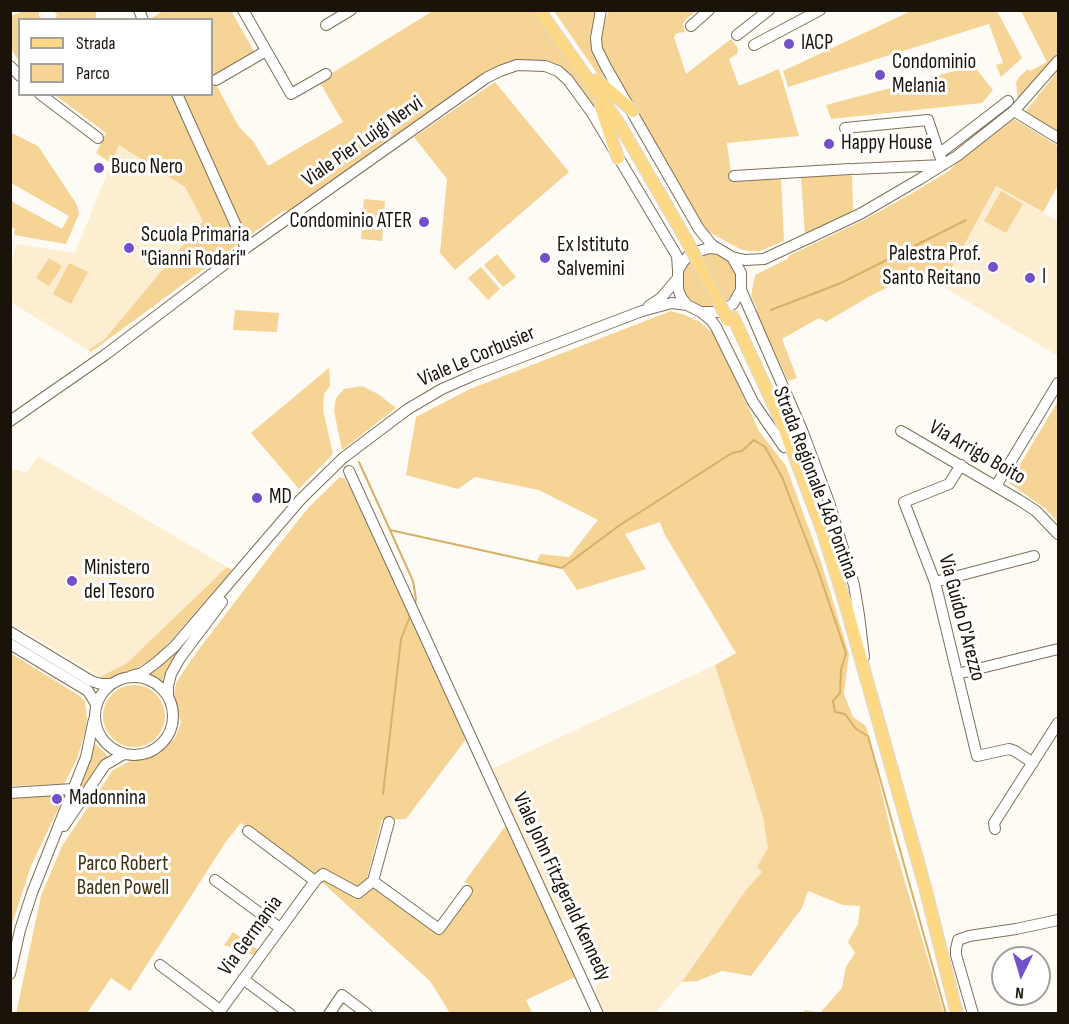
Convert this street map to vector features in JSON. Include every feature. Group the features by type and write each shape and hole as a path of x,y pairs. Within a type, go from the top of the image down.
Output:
{"main road":[{"name":"Strada Regionale 148 Pontina","path":"539,10 593,79"},
{"name":"Strada Regionale 148 Pontina","path":"549,10 690,240 783,425 823,532 925,886 957,1014"},
{"path":"593,79 633,111"},
{"path":"593,79 618,158"},
{"name":"Strada Regionale 148 Pontina","path":"730,318 784,447 840,605 951,1014"}],"street":[{"path":"326,25 351,10"},
{"path":"601,10 596,38 597,49 699,229 712,245 744,260 764,260 860,214 914,183 941,159 981,138 1059,61"},
{"path":"691,26 709,10"},
{"path":"737,35 770,10"},
{"path":"754,45 820,10"},
{"path":"245,11 291,94 326,74"},
{"path":"216,80 266,51"},
{"name":"Viale Pier Luigi Nervi","path":"10,421 105,355 246,248 486,78 517,65 545,66 558,71 568,80 592,113 677,256 677,275"},
{"path":"43,96 98,138"},
{"path":"178,96 246,248"},
{"path":"1011,106 1059,138"},
{"path":"845,128 928,120 941,159"},
{"path":"734,176 903,166 941,159"},
{"path":"903,166 914,174 914,183"},
{"path":"719,249 709,248 690,254 683,261 677,275 681,297 687,305 701,312 716,327 753,402 784,447"},
{"path":"732,256 741,273 741,290 798,419 828,502 854,585 862,632 865,675"},
{"name":"Viale Le Corbusier","path":"642,311 661,298 677,275"},
{"path":"701,312 718,312 726,309 733,304 741,290"},
{"name":"Viale Le Corbusier","path":"10,974 20,930 45,858 86,757 96,704 111,684 142,673 174,647 301,499 343,458 408,409 442,389 474,375 642,311 672,303 687,305"},
{"path":"996,486 1059,383"},
{"name":"Via Arrigo Boito","path":"901,431 1036,511 1059,534"},
{"name":"Via Guido D'Arezzo","path":"960,465 949,484 904,502 935,582 977,756 1009,749 1033,763"},
{"name":"Viale John Fitzgerald Kennedy","path":"349,471 415,615 484,778 597,1014"},
{"path":"935,582 1034,556"},
{"name":"Viale Le Corbusier","path":"45,858 71,814 112,759 124,754 144,753 161,745 169,734 173,722 173,708 168,696 171,674 180,658 223,601 244,567"},
{"path":"10,632 91,681 111,684"},
{"path":"10,644 88,691 96,704"},
{"path":"957,674 1058,649"},
{"path":"131,676 152,681 168,696"},
{"path":"94,719 97,731 104,741 113,749 124,754"},
{"path":"995,829 994,823 1059,723"},
{"path":"10,793 73,789"},
{"path":"248,831 315,881 323,874 358,893 374,881 388,822"},
{"path":"215,879 280,928"},
{"name":"Via Germania","path":"219,1012 315,881"},
{"path":"374,881 439,929 467,891"},
{"path":"973,1014 956,956 958,940 1059,920"},
{"path":"160,965 219,1012"},
{"path":"243,980 290,1014"},
{"path":"330,1013 342,995 367,1014"}],"shaded area":[{"name":"Scuola Primaria \"Gianni Rodari\"","path":"119,144 185,187 203,221 104,340 88,350 11,302 11,266 16,244 75,253"},
{"path":"996,186 1058,221 1058,356 942,286"},
{"name":"Ministero del Tesoro","path":"38,456 227,567 127,663 100,677 11,623 10,468 26,473"},
{"path":"715,665 763,817 768,848 758,867 763,872 746,890 682,982 655,1013 602,1013 593,995 602,975 574,923 558,919 492,769"}],"green space":[{"path":"24,11 39,11 41,18 18,18 18,60 11,49 11,16"},
{"path":"54,11 96,11 96,18 56,18 57,15"},
{"path":"163,11 231,11 254,51 213,75 213,18 151,18"},
{"path":"433,11 532,11 590,90 609,135 570,77 515,62 297,210 283,211 252,234 246,235 183,96 213,96 213,79 239,127 253,141 268,166 343,122 319,81"},
{"path":"554,11 598,11 592,46 594,56 605,76 601,79"},
{"path":"609,11 696,11 683,24 685,32 677,33 674,37 686,74 731,39 738,48 737,54 729,59 739,86 779,69 799,136 727,143 732,182 781,178 784,241 760,251 748,251 707,231 604,56 600,39"},
{"path":"911,11 997,11 1022,58 1001,77 996,65 1003,63 989,24 788,87 783,71"},
{"path":"1021,11 1058,11 1058,55 1018,101 1016,82 1020,76 1028,69 1030,71 1047,62"},
{"path":"974,66 993,90 982,103 831,119 826,105"},
{"path":"1058,71 1058,134 1025,112"},
{"path":"495,82 569,172 455,270 440,253 447,179 414,137"},
{"path":"56,96 173,96 238,244 91,352 88,350 104,340 203,221 185,187 119,145 111,163 96,153 106,133"},
{"path":"1014,119 1058,146 1058,185 1043,212 996,186 942,286 919,272 870,296 826,322 819,318 782,339 797,378 788,381 755,310 757,309 751,296 755,275 787,259 790,255 864,220 949,171 958,161"},
{"path":"10,132 38,146 77,205 79,214 66,244 14,235 15,229 11,227 11,201 62,229 69,216 11,183"},
{"path":"852,175 853,211 805,235 801,177"},
{"path":"1001,191 1023,204 1006,233 984,221"},
{"path":"364,199 385,201 382,241 361,239"},
{"path":"704,253 714,253 724,257 732,265 736,280 732,295 724,303 714,307 704,307 694,303 686,295 682,285 682,275 686,265 694,257"},
{"path":"497,254 516,277 503,287 484,265"},
{"path":"49,258 62,266 49,286 36,278"},
{"path":"69,263 88,272 71,304 53,294"},
{"path":"481,267 500,289 488,300 468,278"},
{"path":"235,310 279,313 277,332 233,330"},
{"path":"671,311 700,322 710,331 713,330 759,431 786,466 822,565 849,654 844,694 853,717 866,726 894,845 944,1013 820,1013 842,988 846,967 855,953 848,942 858,924 860,906 843,905 808,891 802,908 751,976 722,971 697,981 682,982 746,890 762,872 757,867 768,848 763,817 715,665 736,653 665,535 660,522 625,534 646,569 577,590 562,568 537,562 540,554 569,557 598,520 539,490 475,477 458,489 406,475 416,417 470,389"},
{"path":"329,368 330,386 324,394 323,410 333,454 299,489 251,433"},
{"path":"362,386 378,394 396,408 342,450 334,411 336,398 344,389"},
{"path":"1058,401 1058,522 1046,509 1009,483"},
{"name":"Parco Robert Baden Powell","path":"340,477 345,479 358,500 467,738 406,819 382,820 366,882 439,935 472,889 465,881 507,824 575,977 526,1000 532,1013 450,1013 430,981 323,883 241,823 227,840 130,991 111,978 87,1013 16,1014 41,896 62,846 113,770 130,761 159,754 175,738 181,723 174,695 176,683 196,653 277,547 309,507"},
{"path":"227,567 232,570 159,654 125,676 107,681 100,677 127,663"},
{"path":"217,602 161,682 146,676 166,661"},
{"path":"10,653 80,696 85,702 87,719 85,732 77,759 64,784 11,786"},
{"path":"134,685 151,690 156,694 160,699 165,716 160,733 156,738 151,742 134,747 117,742 112,738 108,733 103,716 108,699 112,694 117,690"},
{"path":"95,744 109,758 68,815"},
{"path":"57,795 61,798 60,805 31,866 11,927 11,797"},
{"path":"233,932 260,951 256,956 224,945"},
{"path":"805,1010 820,1013 803,1013"}],"waterway":[{"path":"771,310 841,283 966,220"},
{"path":"415,603 413,581 390,530 562,568 620,525 732,453 742,451 754,440 765,447 782,477 819,573 846,653 841,670 840,693 833,701 835,712 845,714 856,729 868,736 946,1014"},
{"path":"359,462 390,530"},
{"path":"383,794 401,639 411,614"}],"place":[{"name":"IACP","path":"789,44"},
{"name":"Condominio Melania","path":"880,75"},
{"name":"Happy House","path":"829,144"},
{"name":"Buco Nero","path":"99,168"},
{"name":"Condominio ATER","path":"424,222"},
{"name":"Scuola Primaria \"Gianni Rodari\"","path":"129,248"},
{"name":"Ex Istituto Salvemini","path":"545,258"},
{"name":"Palestra Prof. Santo Reitano","path":"993,267"},
{"name":"I","path":"1030,278"},
{"name":"MD","path":"257,498"},
{"name":"Ministero del Tesoro","path":"72,581"},
{"name":"Madonnina","path":"57,799"}]}
